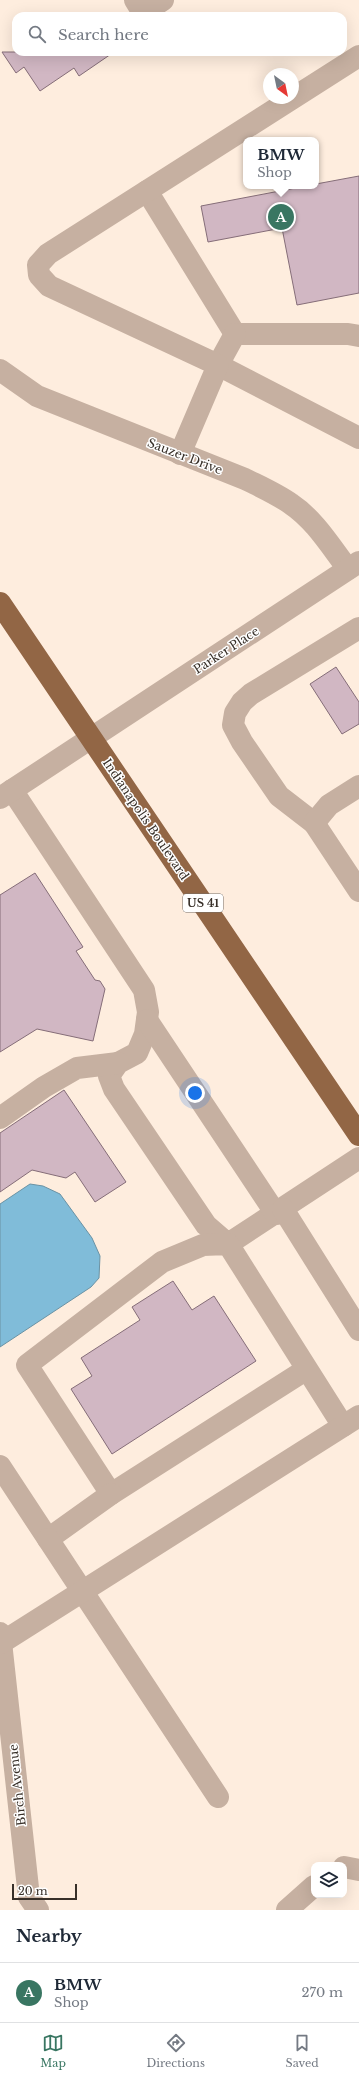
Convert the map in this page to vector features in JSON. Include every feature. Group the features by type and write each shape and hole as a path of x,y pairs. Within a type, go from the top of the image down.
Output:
{"highway":[{"name":"Indianapolis Boulevard","path":"0,603 359,1135"}],"street":[{"path":"135,0 142,12"},
{"path":"145,12 163,0"},
{"path":"359,56 48,254 38,265 39,275 49,286 218,365 359,438"},
{"path":"147,191 234,334"},
{"path":"234,334 348,334 359,336"},
{"path":"180,454 218,365 234,334"},
{"name":"Sauzer Drive","path":"0,370 37,396 245,479 293,505 356,566"},
{"name":"Parker Place","path":"6,794 356,566"},
{"path":"359,628 251,694 242,702 235,713 233,725 242,742 279,796 314,823 359,891"},
{"path":"314,823 329,805 359,786"},
{"path":"1,1638 82,1592 351,1421 307,1369 228,1244 206,1225 114,1089 109,1076 118,1064 137,1052 145,1034 148,1012 144,990 6,794"},
{"path":"146,1020 279,1211 359,1330"},
{"path":"0,1118 44,1087 77,1068 118,1064"},
{"path":"111,1494 27,1365 162,1262 203,1245 228,1244 359,1158"},
{"path":"48,1538 111,1494 307,1369"},
{"path":"0,1466 218,1797"},
{"name":"Birch Avenue","path":"1,1638 29,1897 38,1910"},
{"path":"347,1868 359,1870"},
{"path":"287,1910 311,1889"}],"water":[{"path":"30,1184 43,1186 60,1194 92,1238 100,1256 99,1278 91,1287 0,1347 0,1204"}],"building":[{"path":"2,52 12,52 12,56 108,56 79,76 74,68 40,91 24,67 16,73"},
{"path":"359,176 359,293 297,305 282,228 208,242 201,206 290,189 319,189 319,183"},
{"path":"336,667 359,702 359,724 342,734 310,684"},
{"path":"35,873 83,947 76,951 95,980 100,981 105,989 93,1041 37,1029 0,1052 0,895"},
{"path":"64,1090 126,1182 95,1202 75,1172 66,1178 32,1170 0,1192 0,1133"},
{"path":"173,1281 192,1310 214,1296 256,1361 112,1454 71,1389 92,1376 81,1358 140,1320 132,1307"}],"place":[{"name":"BMW","path":"281,217"}]}
